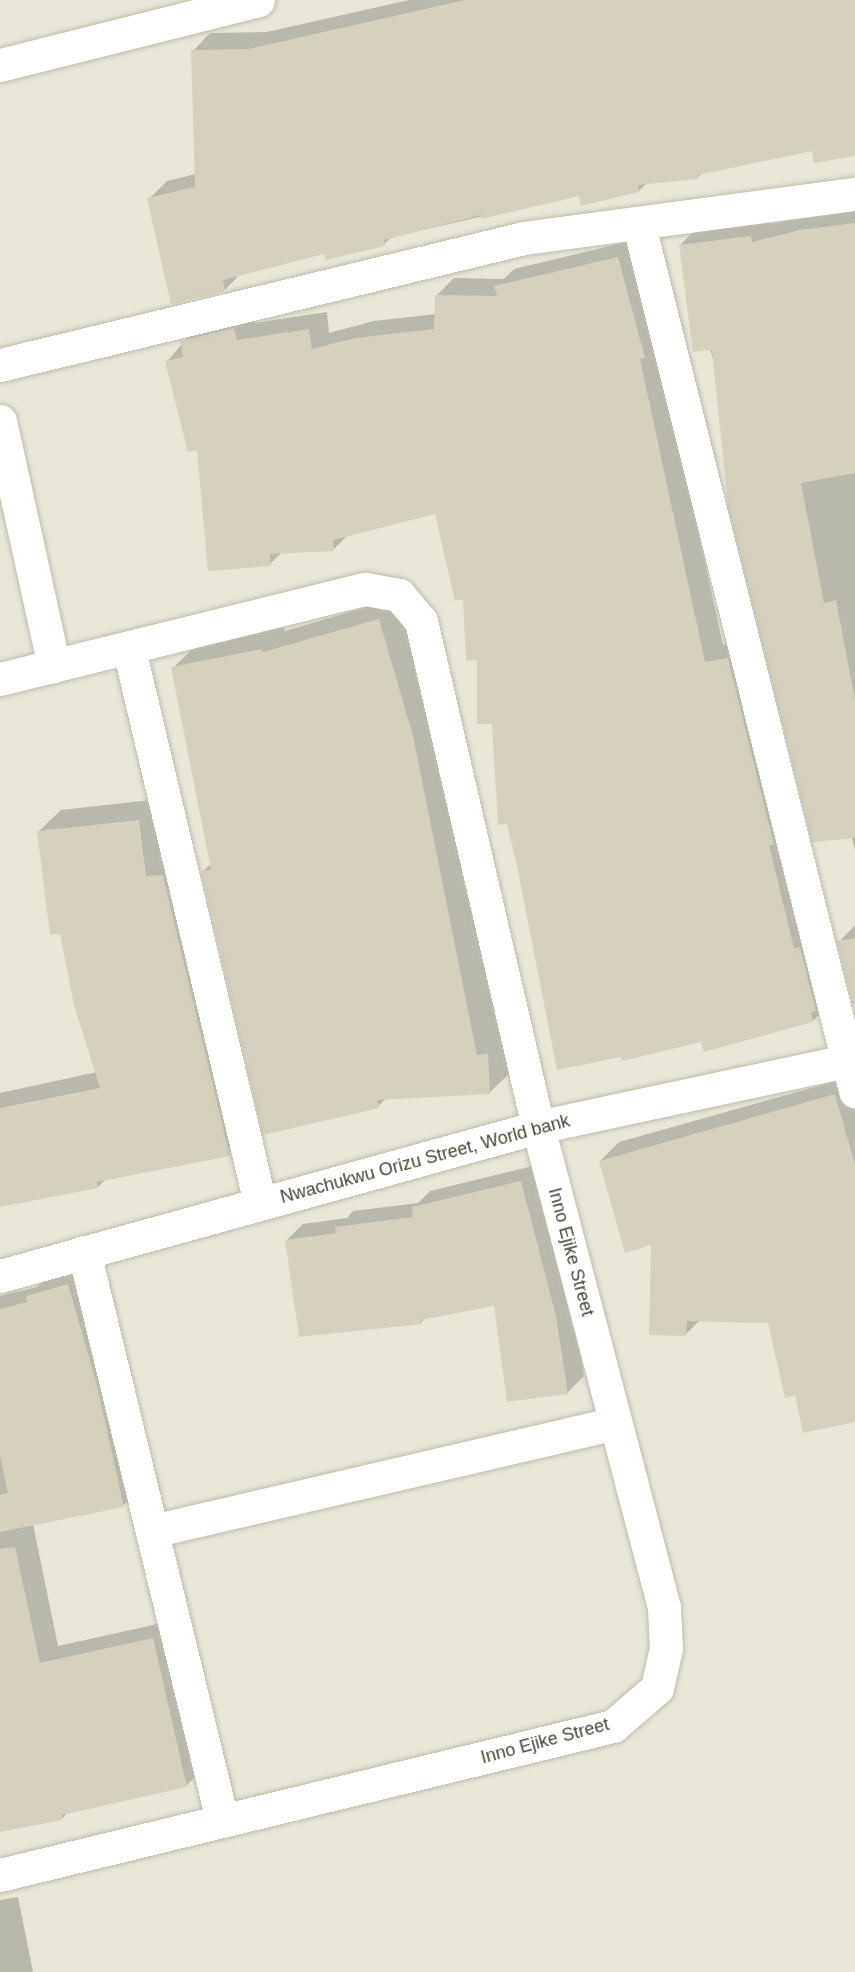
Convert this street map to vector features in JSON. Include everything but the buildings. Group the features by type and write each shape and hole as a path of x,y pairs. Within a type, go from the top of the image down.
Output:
{"street":[{"path":"0,65 258,0"},
{"path":"0,365 524,238 639,225 855,195"},
{"path":"639,225 852,1070"},
{"path":"0,421 54,666"},
{"name":"Inno Ejike Street","path":"0,679 365,589 399,595 421,621 538,1127 664,1608 666,1648 657,1688 613,1726 0,1875"},
{"path":"129,649 260,1203"},
{"name":"Nwachukwu Orizu Street, World bank","path":"0,1276 538,1127 852,1070"},
{"path":"84,1252 222,1820"},
{"path":"152,1531 615,1424"}],"shaded area":[{"path":"0,0 855,0 855,1972 0,1972"}]}
